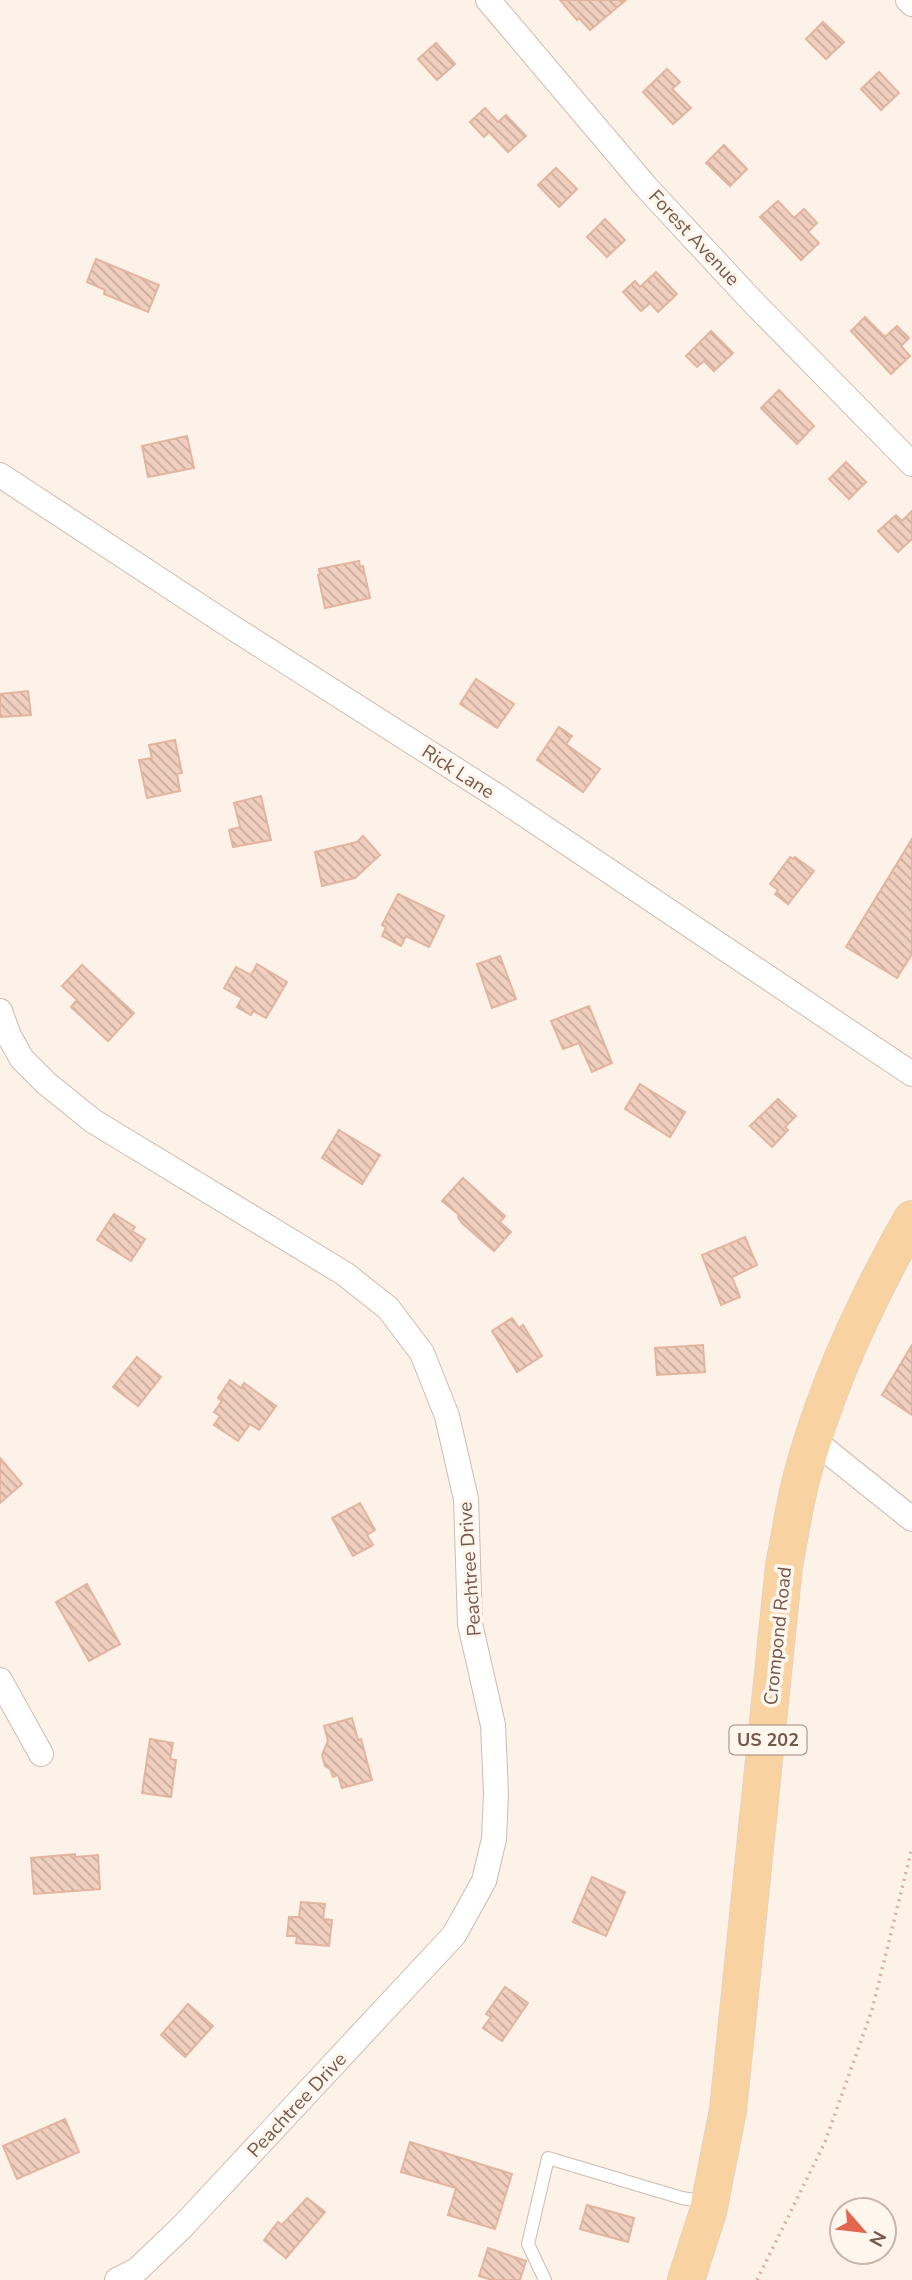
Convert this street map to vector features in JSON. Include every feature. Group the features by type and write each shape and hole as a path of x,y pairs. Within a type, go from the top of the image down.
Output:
{"main road":[{"name":"Crompond Road","path":"686,2280 710,2203 728,2110 784,1566 801,1479 812,1439 843,1356 912,1219"}],"street":[{"name":"Forest Avenue","path":"488,0 647,188 752,301 912,464"},
{"name":"Rick Lane","path":"0,475 497,796 912,1074"},
{"name":"Peachtree Drive","path":"0,1011 9,1036 22,1059 46,1083 93,1121 345,1274 388,1308 422,1353 447,1416 466,1499 470,1624 493,1725 496,1793 494,1839 484,1881 454,1936 182,2227 137,2270 117,2280"},
{"path":"812,1439 912,1519"},
{"path":"0,1680 41,1754"}],"lane":[{"path":"545,2280 528,2244 548,2158 681,2198 710,2203"}],"path":[{"path":"757,2280 825,2141 849,2076 872,2010 912,1848"}],"building":[{"path":"560,0 626,0 590,30 579,18 577,20"},
{"path":"823,22 844,42 826,59 806,39"},
{"path":"436,43 455,64 437,80 418,59"},
{"path":"667,69 680,82 672,89 691,108 673,124 643,92"},
{"path":"879,72 899,93 881,110 861,89"},
{"path":"485,108 498,122 506,115 526,136 508,152 489,132 484,137 470,122"},
{"path":"724,145 747,169 730,186 706,163"},
{"path":"556,168 577,189 559,207 538,185"},
{"path":"778,201 794,218 804,209 817,223 808,232 819,243 801,260 760,217"},
{"path":"605,219 625,240 607,257 587,237"},
{"path":"96,259 159,285 148,312 104,294 105,290 87,282"},
{"path":"656,272 677,294 658,312 650,303 641,311 623,292 635,281 640,287"},
{"path":"865,317 885,337 897,326 909,338 901,346 910,356 891,374 851,331"},
{"path":"711,331 733,353 714,371 704,361 697,367 686,356"},
{"path":"779,390 814,426 797,444 761,408"},
{"path":"187,436 194,468 148,477 142,446"},
{"path":"846,462 866,482 849,499 829,479"},
{"path":"912,511 912,539 898,552 878,531 896,515 902,521"},
{"path":"359,561 360,567 363,566 370,598 325,608 319,569"},
{"path":"476,679 514,704 497,728 460,704"},
{"path":"28,691 31,715 0,717 0,694"},
{"path":"559,727 572,736 566,744 600,769 583,792 537,760"},
{"path":"175,740 182,773 177,774 180,791 147,798 139,760 152,758 149,745"},
{"path":"261,796 271,840 233,847 229,830 240,827 234,803"},
{"path":"363,836 380,855 355,878 322,886 315,852 357,842"},
{"path":"912,839 912,954 897,978 846,947"},
{"path":"790,857 795,857 814,871 788,904 775,894 778,890 770,884"},
{"path":"398,894 444,916 429,947 406,936 401,946 382,936 386,927 382,925"},
{"path":"500,956 516,999 492,1008 477,964"},
{"path":"257,964 287,982 266,1018 253,1011 251,1015 237,1007 242,998 224,988 236,967 251,975"},
{"path":"82,965 134,1013 108,1041 71,1007 77,1000 62,986"},
{"path":"589,1006 612,1063 592,1072 579,1043 563,1049 551,1021"},
{"path":"640,1084 685,1112 670,1137 625,1109"},
{"path":"778,1099 796,1116 785,1127 788,1130 772,1147 750,1126"},
{"path":"339,1130 380,1155 362,1184 322,1158"},
{"path":"463,1178 505,1216 500,1222 511,1232 494,1251 442,1201"},
{"path":"114,1214 135,1227 132,1231 145,1239 131,1261 97,1240"},
{"path":"745,1237 757,1265 732,1277 740,1297 721,1305 702,1255"},
{"path":"512,1318 519,1328 523,1325 542,1356 517,1372 492,1331"},
{"path":"703,1345 705,1372 657,1375 655,1348"},
{"path":"912,1345 912,1415 882,1395"},
{"path":"137,1357 161,1377 138,1406 113,1387"},
{"path":"230,1380 241,1388 244,1383 276,1406 259,1430 250,1424 238,1441 214,1425 220,1416 214,1412 222,1401 218,1398"},
{"path":"0,1458 22,1484 0,1503"},
{"path":"360,1503 375,1530 367,1535 373,1545 353,1556 332,1518"},
{"path":"87,1584 120,1644 89,1661 56,1602"},
{"path":"352,1718 358,1740 361,1739 372,1780 342,1788 338,1775 333,1777 330,1769 325,1766 322,1755 328,1741 324,1726"},
{"path":"150,1739 173,1743 170,1759 176,1760 171,1797 142,1793"},
{"path":"75,1854 75,1857 98,1855 100,1889 34,1894 31,1858"},
{"path":"592,1877 625,1892 606,1936 573,1922"},
{"path":"301,1902 325,1904 323,1919 332,1920 329,1946 296,1943 297,1936 287,1936 289,1917 299,1917"},
{"path":"505,1987 528,2003 502,2041 483,2028 491,2017 486,2014"},
{"path":"188,2004 213,2026 185,2057 161,2035"},
{"path":"65,2119 79,2152 17,2179 3,2146"},
{"path":"410,2142 512,2174 495,2229 448,2215 456,2188 401,2172"},
{"path":"307,2198 325,2212 286,2258 264,2240 278,2222 282,2225"},
{"path":"587,2205 634,2218 628,2242 580,2229"},
{"path":"488,2248 526,2261 520,2280 492,2280 479,2276"}]}
